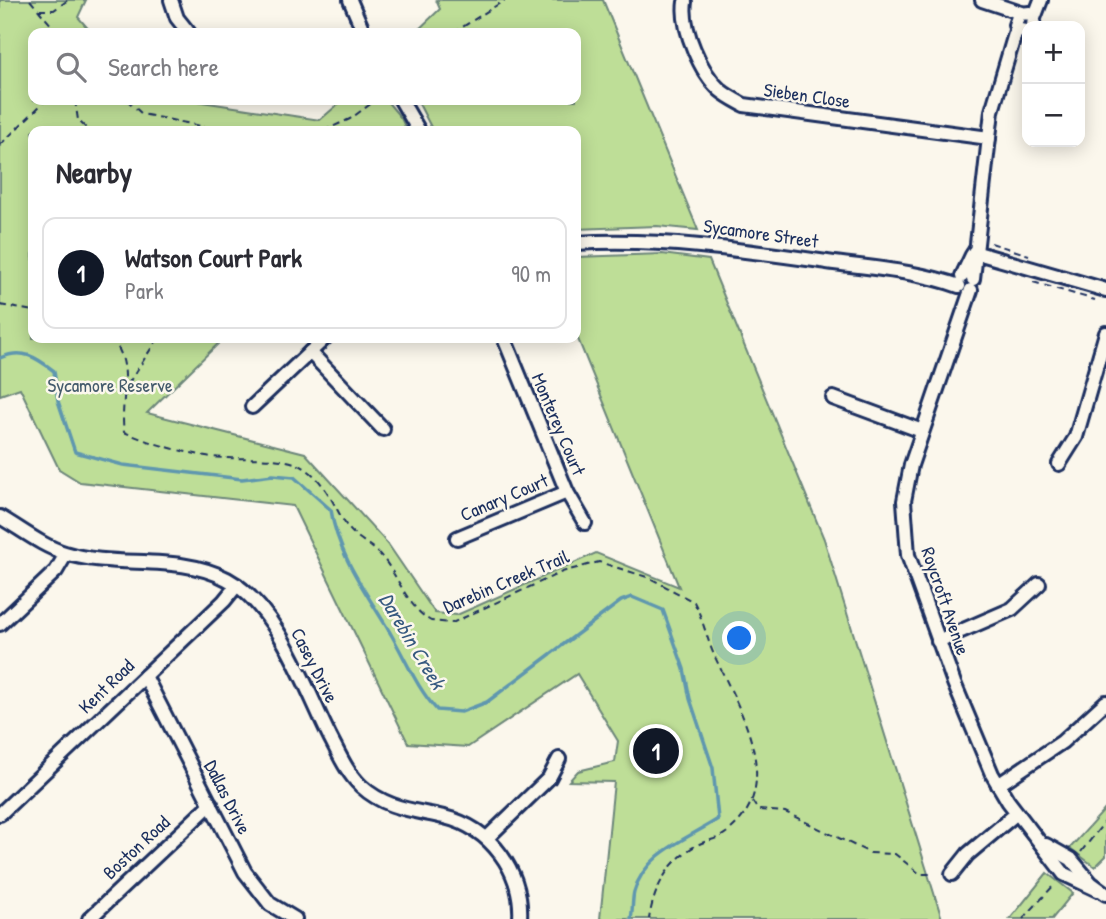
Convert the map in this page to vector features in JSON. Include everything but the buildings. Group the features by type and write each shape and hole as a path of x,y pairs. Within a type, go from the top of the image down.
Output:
{"street":[{"path":"171,0 177,18 185,28"},
{"path":"350,0 362,28"},
{"path":"982,0 999,6 1022,21"},
{"path":"1026,21 1039,0"},
{"name":"Sieben Close","path":"685,2 687,27 706,71 718,89 744,105 989,138"},
{"name":"Roycroft Avenue","path":"1022,29 1002,72 989,138 974,252 964,283 961,312 907,482 905,529 913,573 982,755 998,785 1064,874 1102,892"},
{"path":"404,105 416,126"},
{"name":"Sycamore Street","path":"581,243 639,240 689,243 964,283"},
{"path":"974,252 1106,290"},
{"path":"1059,464 1076,437 1106,332"},
{"path":"253,407 320,343"},
{"name":"Monterey Court","path":"506,343 567,492 585,523"},
{"path":"310,352 383,429"},
{"path":"833,398 922,431"},
{"name":"Canary Court","path":"457,538 567,492"},
{"name":"Casey Drive","path":"0,517 66,554 189,568 212,573 237,585 267,614 337,751 359,784 384,803 456,821 487,838 515,878 520,919"},
{"path":"0,624 56,571 66,554"},
{"path":"938,641 999,617 1017,605 1039,584"},
{"name":"Kent Road","path":"0,814 237,585"},
{"name":"Dallas Drive","path":"145,676 259,893 295,919"},
{"path":"998,785 1062,742 1106,702"},
{"path":"487,838 549,778 559,760"},
{"name":"Boston Road","path":"89,919 211,804"},
{"path":"952,874 968,854 1017,813"}],"path":[{"path":"30,0 54,28"},
{"path":"38,10 54,10 68,0"},
{"path":"461,28 505,0"},
{"path":"0,145 41,105"},
{"path":"76,105 78,120 84,126"},
{"path":"132,105 142,114 201,126"},
{"path":"334,126 369,105"},
{"path":"0,305 28,310"},
{"name":"Darebin Creek Trail","path":"114,343 125,362 127,385 121,411 124,432 146,441 206,456 239,460 278,459 308,469 325,487 348,527 383,557 403,590 431,621 452,623 562,572 599,562 623,567 688,597 698,610 705,636 750,733 757,777 751,800 728,832 698,845 665,873 649,919"},
{"path":"127,385 155,343"},
{"path":"751,800 758,810 785,812 870,853 895,854 920,874 933,874"}],"green space":[{"name":"Sycamore Reserve","path":"0,0 86,0 78,17 88,28 28,28 28,105 222,105 320,120 337,105 390,105 401,118 405,126 28,126 28,343 219,343 147,413 305,453 388,544 435,613 457,615 596,553 679,587 580,343 581,257 662,254 709,260 824,539 942,919 600,919 614,782 569,781 578,771 615,762 618,741 577,674 468,747 408,743 293,506 80,482 59,469 20,388 0,395"},
{"path":"436,0 603,0 698,230 657,226 581,229 581,126 430,126 420,105 581,105 581,28 420,28 440,9"},
{"path":"1106,808 1106,856 1095,867 1070,848"},
{"path":"1047,873 1073,893 1052,919 1010,919"}],"waterway":[{"name":"Darebin Creek","path":"0,358 22,354 54,371 58,401 75,452 123,465 242,479 273,475 294,477 331,510 347,560 418,684 437,710 461,712 487,702 621,601 632,597 663,610 684,669 690,699 713,768 718,819 669,848 648,867 634,892 631,919"}],"place":[{"name":"Watson Court Park","path":"656,751"}]}
